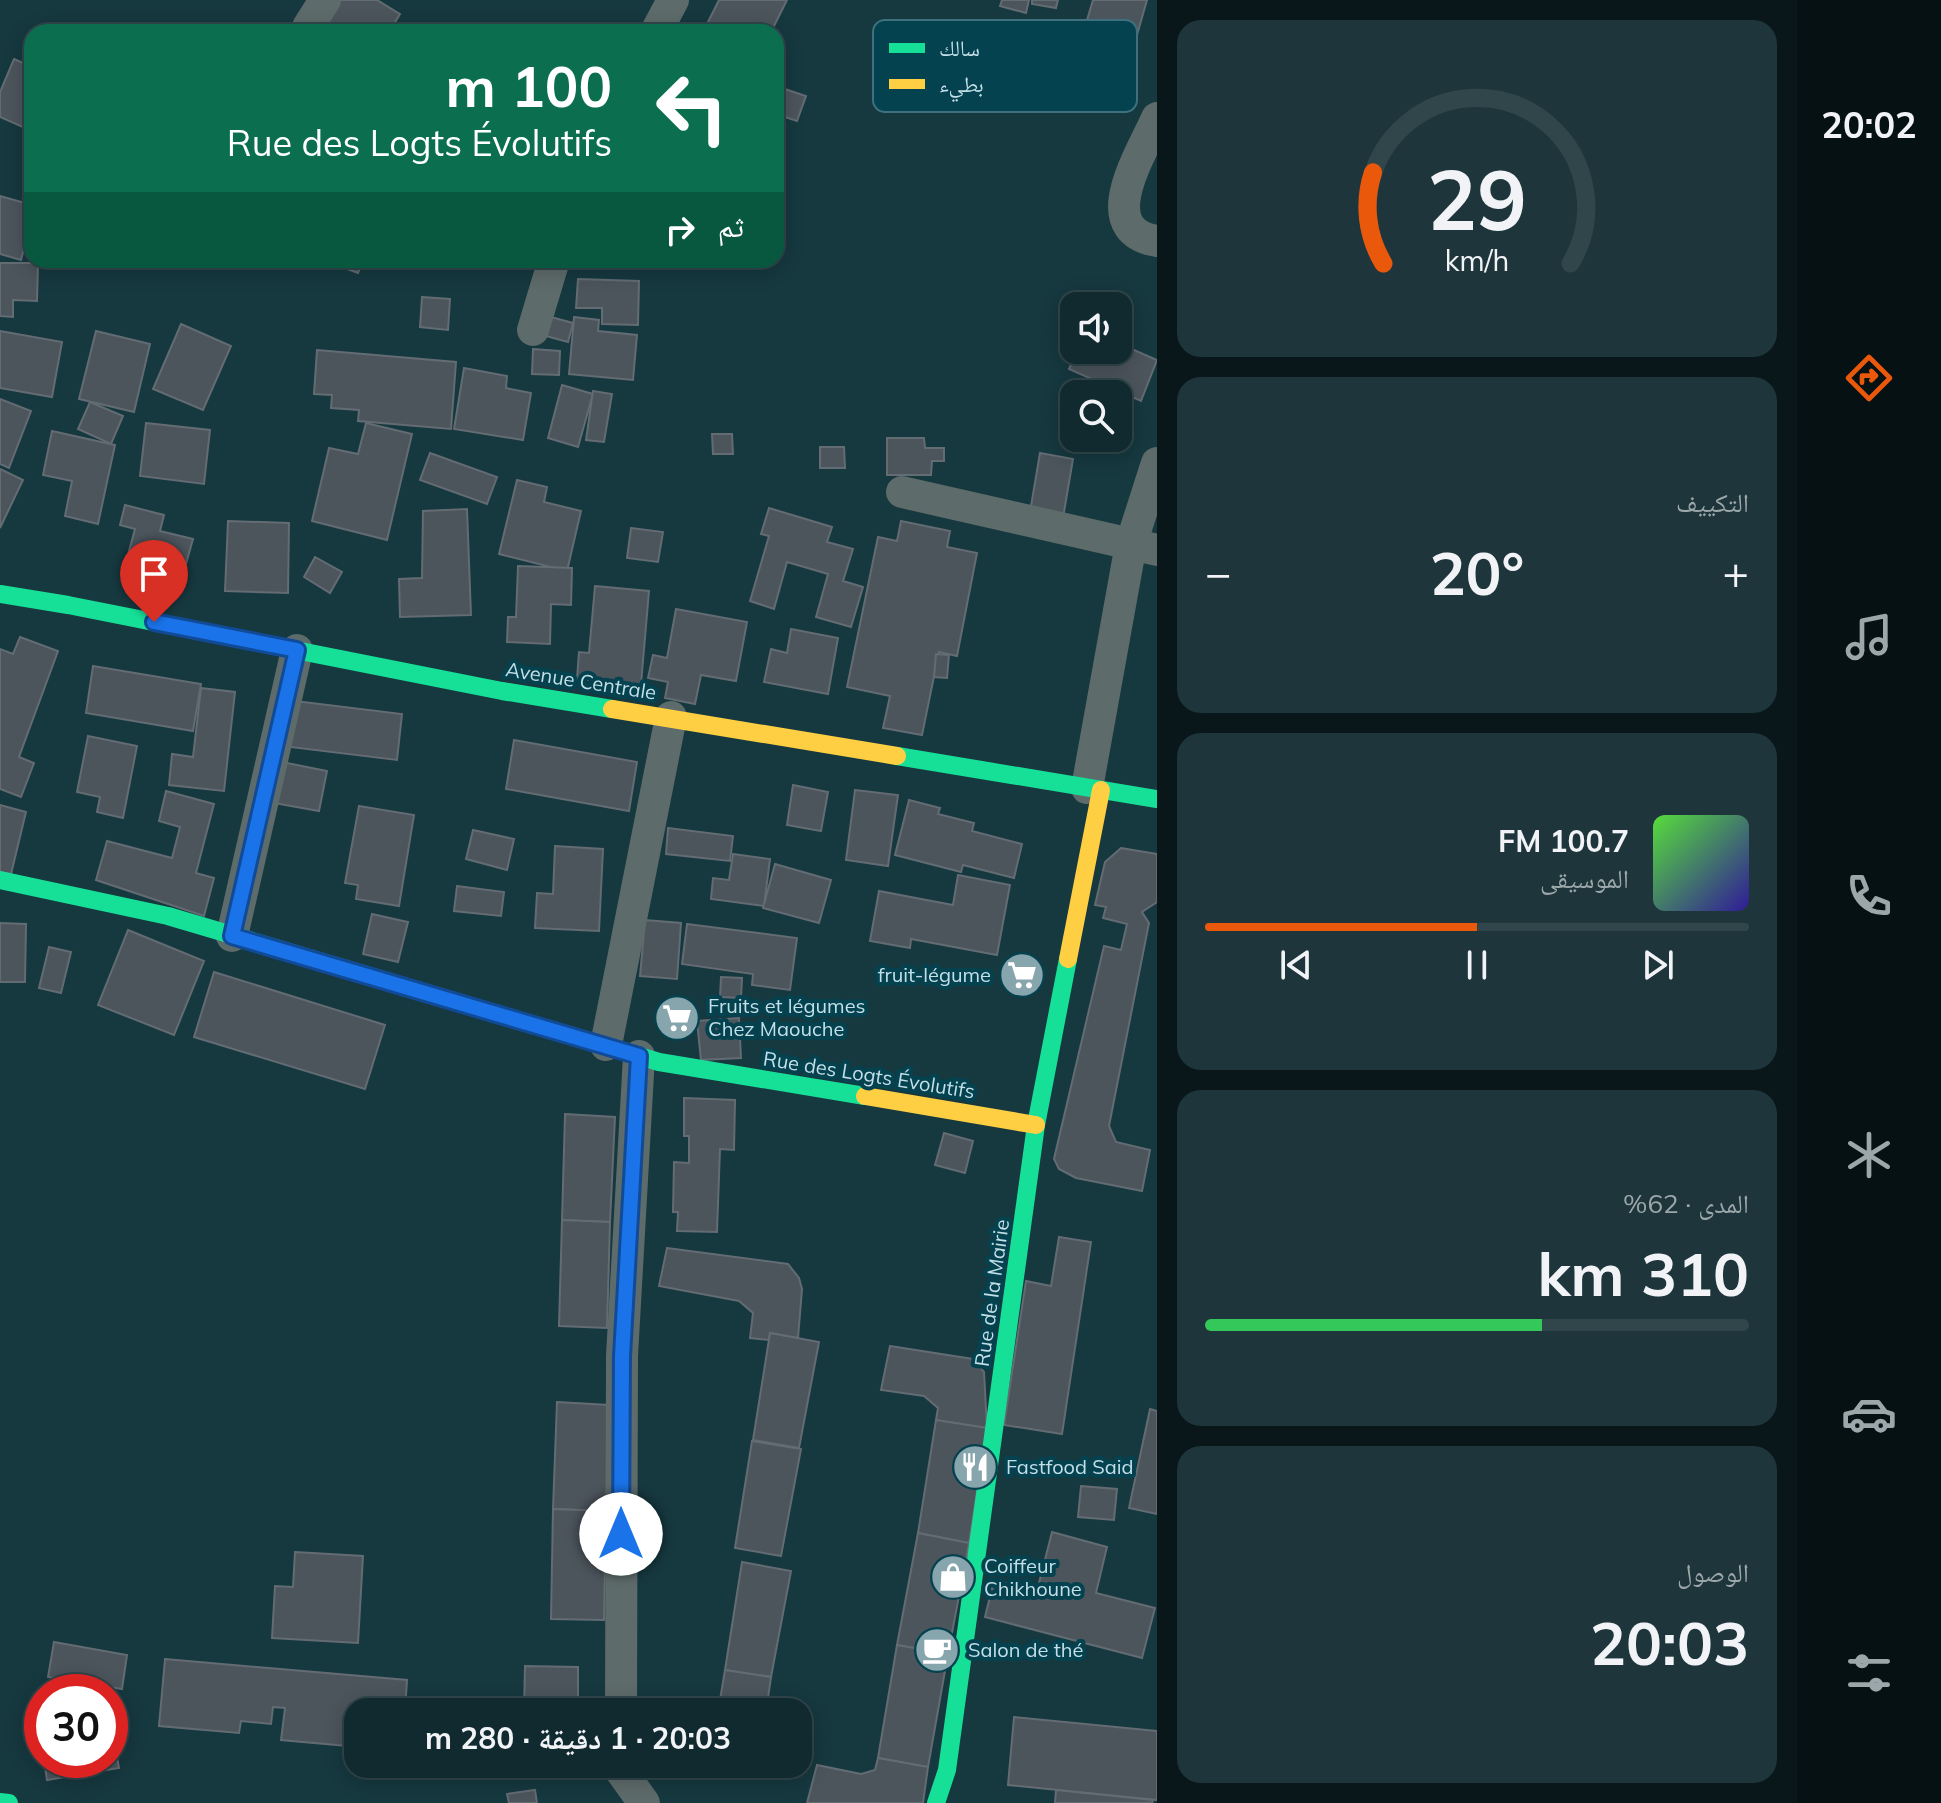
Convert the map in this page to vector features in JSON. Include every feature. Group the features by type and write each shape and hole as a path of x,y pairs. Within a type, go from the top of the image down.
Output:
{"street":[{"path":"660,24 673,0"},
{"path":"1157,118 1122,198 1123,217 1134,232 1157,241"},
{"path":"533,330 552,268"},
{"path":"1094,789 1144,547 1157,463"},
{"path":"902,492 1144,547"},
{"name":"Avenue Centrale","path":"0,594 502,691 1157,799"},
{"path":"232,936 297,650"},
{"path":"606,1045 671,717"},
{"name":"Rue de la Mairie","path":"936,1803 950,1754 1036,1125 1094,789"},
{"name":"Rue des Logts Évolutifs","path":"0,880 168,916 659,1062 1036,1125"},
{"path":"621,1698 622,1356 639,1056"},
{"path":"626,1778 644,1803"},
{"path":"0,1802 9,1803"}],"building":[{"path":"338,0 377,0 400,14 394,24 323,24"},
{"path":"719,0 787,0 775,24 707,24"},
{"path":"1002,0 1029,0 1026,13 1000,6"},
{"path":"1032,0 1058,0 1056,8 1032,4"},
{"path":"1093,0 1147,0 1137,35 1137,20 1087,20"},
{"path":"14,59 24,63 24,128 0,117 0,92"},
{"path":"784,89 806,96 797,121 784,117"},
{"path":"0,196 24,203 24,249 21,260 0,254"},
{"path":"0,263 24,263 24,268 38,268 37,301 13,300 13,317 0,316"},
{"path":"578,279 639,281 638,325 602,324 602,308 576,308"},
{"path":"422,297 450,299 448,330 420,327"},
{"path":"551,317 573,323 568,342 546,336"},
{"path":"574,317 599,320 598,331 637,335 633,380 569,374"},
{"path":"181,324 231,346 203,410 153,389"},
{"path":"0,331 62,342 52,397 0,388"},
{"path":"96,331 150,344 134,412 79,399"},
{"path":"533,349 560,351 559,375 532,374"},
{"path":"1132,349 1157,360 1141,401 1132,397 1132,380 1094,380 1069,369 1071,364 1132,364"},
{"path":"317,350 456,362 451,429 358,421 359,410 331,408 332,395 314,394"},
{"path":"464,368 507,376 506,388 531,393 523,440 454,429"},
{"path":"562,385 593,394 578,447 548,438"},
{"path":"593,391 612,394 604,442 586,440"},
{"path":"0,399 31,411 9,468 0,464"},
{"path":"90,402 123,416 111,444 78,429"},
{"path":"146,423 210,430 204,484 140,476"},
{"path":"366,423 412,434 387,540 312,521 329,448 358,454"},
{"path":"52,431 115,445 98,524 65,516 72,481 43,475"},
{"path":"712,434 732,434 733,454 713,454"},
{"path":"887,438 924,438 925,448 944,448 944,461 932,461 931,475 887,475"},
{"path":"820,447 844,447 845,468 820,468"},
{"path":"430,453 497,477 487,504 420,480"},
{"path":"1040,453 1073,459 1063,518 1030,512"},
{"path":"0,469 23,480 0,528"},
{"path":"517,480 547,487 544,502 581,511 567,571 499,554"},
{"path":"125,505 164,515 160,531 193,539 182,578 126,562 135,529 120,525"},
{"path":"769,508 832,527 827,542 853,549 843,581 863,587 851,627 816,617 828,574 787,562 774,609 750,601 769,536 761,534"},
{"path":"467,509 471,615 400,617 399,579 422,578 423,511"},
{"path":"228,521 289,523 288,593 225,591"},
{"path":"901,521 950,531 947,547 977,553 957,656 939,652 922,735 883,728 890,696 847,687 878,537 897,541"},
{"path":"631,528 663,532 658,562 627,558"},
{"path":"315,557 342,572 330,593 304,577"},
{"path":"518,566 572,568 571,605 551,604 550,644 507,642 508,617 516,617"},
{"path":"595,586 649,591 641,684 577,679 579,652 589,653"},
{"path":"676,609 747,622 736,681 701,675 695,704 665,698 668,682 648,678 653,655 667,658"},
{"path":"791,629 838,638 828,694 764,682 771,649 787,653"},
{"path":"20,637 58,651 19,757 34,763 21,797 0,789 0,649 13,654"},
{"path":"936,654 949,655 947,678 934,677"},
{"path":"93,666 201,684 193,731 86,713"},
{"path":"201,688 235,692 224,791 169,785 172,754 193,757"},
{"path":"295,701 402,714 397,760 290,747"},
{"path":"88,736 137,746 123,818 97,812 100,797 77,792"},
{"path":"514,740 637,762 629,811 506,789"},
{"path":"282,762 327,771 319,811 274,803"},
{"path":"793,785 828,792 821,831 787,825"},
{"path":"855,790 898,795 888,866 846,860"},
{"path":"166,791 214,804 196,873 214,878 204,916 96,880 107,841 172,858 180,827 159,821"},
{"path":"909,800 940,808 938,814 974,823 972,831 1022,844 1014,878 963,865 961,872 895,855"},
{"path":"0,805 26,812 11,874 0,872"},
{"path":"359,806 414,815 399,906 356,899 358,885 345,883"},
{"path":"668,828 733,836 730,861 666,854"},
{"path":"473,830 514,839 507,870 466,859"},
{"path":"555,846 603,849 599,931 535,928 537,893 553,894"},
{"path":"1121,848 1157,854 1157,902 1142,912 1149,923 1109,1126 1116,1142 1150,1150 1142,1191 1076,1178 1059,1169 1054,1159 1104,946 1121,950 1127,924 1103,918 1106,907 1095,905 1105,862"},
{"path":"733,854 770,859 764,906 711,899 713,878 729,880"},
{"path":"775,864 831,880 819,923 763,908"},
{"path":"958,875 1010,885 997,955 911,939 910,948 870,941 879,891 953,905"},
{"path":"457,886 504,892 501,916 454,911"},
{"path":"372,914 408,922 398,962 363,954"},
{"path":"645,920 681,923 677,979 640,976"},
{"path":"0,923 26,924 25,982 0,982"},
{"path":"687,924 797,938 790,990 752,985 753,974 682,964"},
{"path":"128,930 204,961 174,1035 98,1005"},
{"path":"49,947 71,952 61,993 39,988"},
{"path":"214,972 385,1025 365,1089 194,1037"},
{"path":"721,977 742,978 741,998 720,997"},
{"path":"739,1018 741,1058 701,1060 697,1021"},
{"path":"684,1098 735,1100 734,1150 720,1149 717,1232 677,1231 678,1212 673,1212 674,1162 689,1163 689,1136 684,1136"},
{"path":"565,1114 615,1117 610,1222 562,1220"},
{"path":"944,1133 973,1141 965,1173 935,1165"},
{"path":"562,1220 610,1222 607,1328 559,1326"},
{"path":"1059,1237 1091,1242 1062,1434 1004,1425 1026,1281 1051,1286"},
{"path":"667,1248 788,1264 799,1278 802,1289 798,1338 770,1333 769,1340 750,1338 753,1313 739,1301 659,1286"},
{"path":"770,1333 819,1342 799,1448 753,1440"},
{"path":"890,1346 973,1359 984,1372 987,1428 936,1420 938,1408 924,1396 881,1390"},
{"path":"557,1402 609,1405 606,1511 553,1509"},
{"path":"1150,1409 1157,1411 1157,1514 1129,1508"},
{"path":"936,1420 987,1428 969,1543 918,1533"},
{"path":"752,1441 801,1449 781,1556 735,1548"},
{"path":"1081,1486 1117,1489 1114,1520 1078,1517"},
{"path":"553,1509 606,1511 604,1620 551,1619"},
{"path":"1052,1532 1107,1547 1096,1593 1155,1608 1142,1658 985,1617 994,1580 1037,1591"},
{"path":"918,1533 969,1543 948,1654 897,1645"},
{"path":"295,1552 363,1556 358,1643 272,1638 275,1586 293,1587"},
{"path":"742,1562 791,1571 771,1677 725,1670"},
{"path":"54,1642 127,1655 124,1674 49,1674"},
{"path":"897,1645 948,1654 928,1767 878,1758"},
{"path":"165,1659 407,1680 406,1698 344,1698 344,1746 281,1740 285,1708 273,1707 271,1724 241,1721 239,1733 159,1726"},
{"path":"525,1666 578,1667 578,1698 524,1698"},
{"path":"725,1670 771,1677 768,1698 720,1698"},
{"path":"1014,1717 1157,1731 1157,1800 1008,1785"},
{"path":"878,1758 928,1767 923,1803 807,1803 817,1765 861,1774 875,1770"},
{"path":"535,1790 537,1803 509,1803 507,1794"},
{"path":"1056,1790 1153,1800 1152,1803 1055,1803"}],"traffic: fast":[{"path":"0,594 502,691 612,709"},
{"path":"897,756 1157,799"},
{"path":"0,880 168,916 659,1062 865,1096"},
{"path":"936,1803 947,1770 1036,1125 1068,959"},
{"path":"0,1802 9,1803"}],"traffic: slow":[{"path":"612,709 897,756"},
{"path":"1068,959 1101,790"},
{"path":"865,1096 1036,1125"}],"place":[{"name":"fruit-légume","path":"1022,975"},
{"name":"Fruits et légumes Chez Maouche","path":"677,1018"},
{"name":"Fastfood Said","path":"975,1467"},
{"name":"Coiffeur Chikhoune","path":"953,1577"},
{"name":"Salon de thé","path":"937,1650"}],"route":[{"path":"154,622 297,650 232,936 639,1056 622,1356 621,1534"}]}
